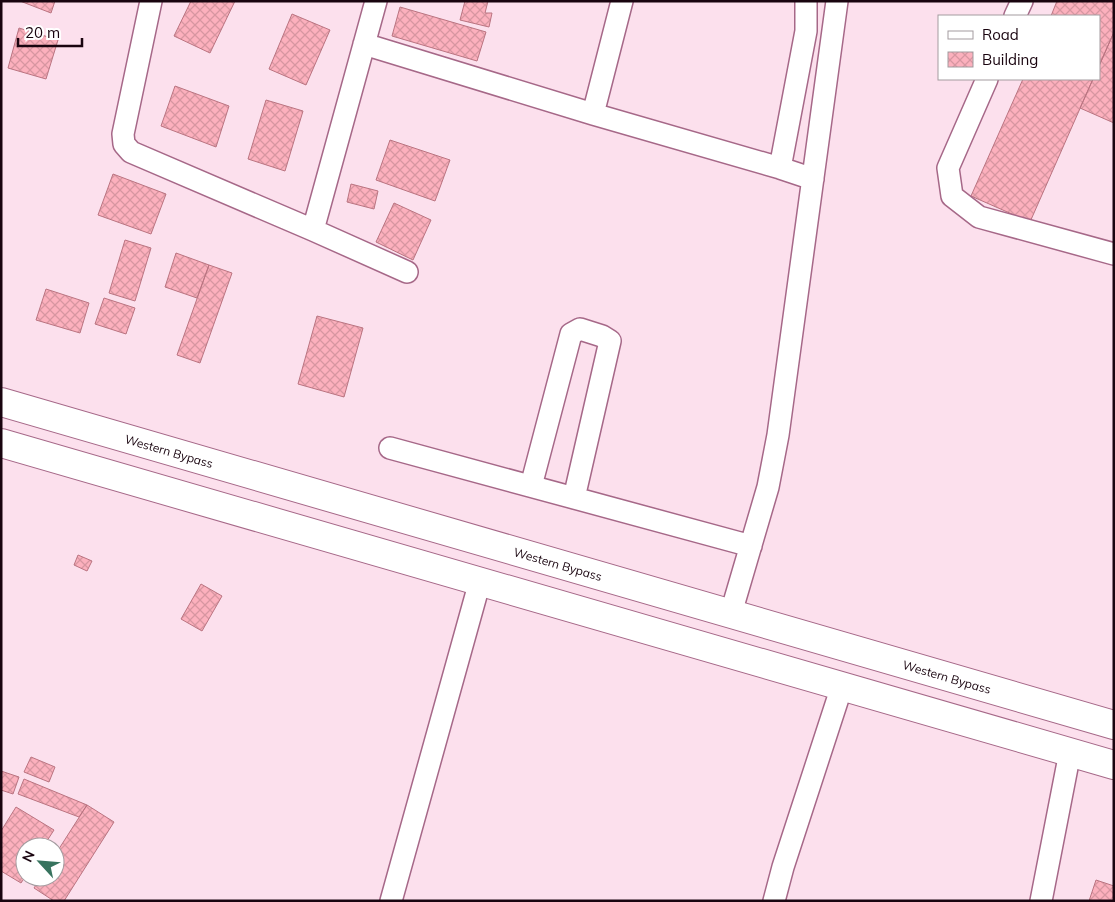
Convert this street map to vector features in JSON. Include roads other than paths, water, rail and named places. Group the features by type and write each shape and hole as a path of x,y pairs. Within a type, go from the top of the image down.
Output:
{"main road":[{"name":"Western Bypass","path":"1,402 1114,725"},
{"path":"1,443 1114,765"}],"street":[{"path":"152,1 123,134 124,144 131,152 407,272"},
{"path":"313,230 376,1"},
{"path":"593,114 622,1"},
{"path":"780,168 806,31 806,1"},
{"path":"731,613 768,488 778,435 838,1"},
{"path":"1015,15 1022,1"},
{"path":"364,44 812,179"},
{"path":"988,80 948,168 952,196 979,217 1114,254"},
{"path":"531,486 571,334 580,330 602,336 610,341 574,498"},
{"path":"390,448 751,546"},
{"path":"391,901 480,581"},
{"path":"774,901 783,867 842,686"},
{"path":"1041,901 1070,752"}]}
